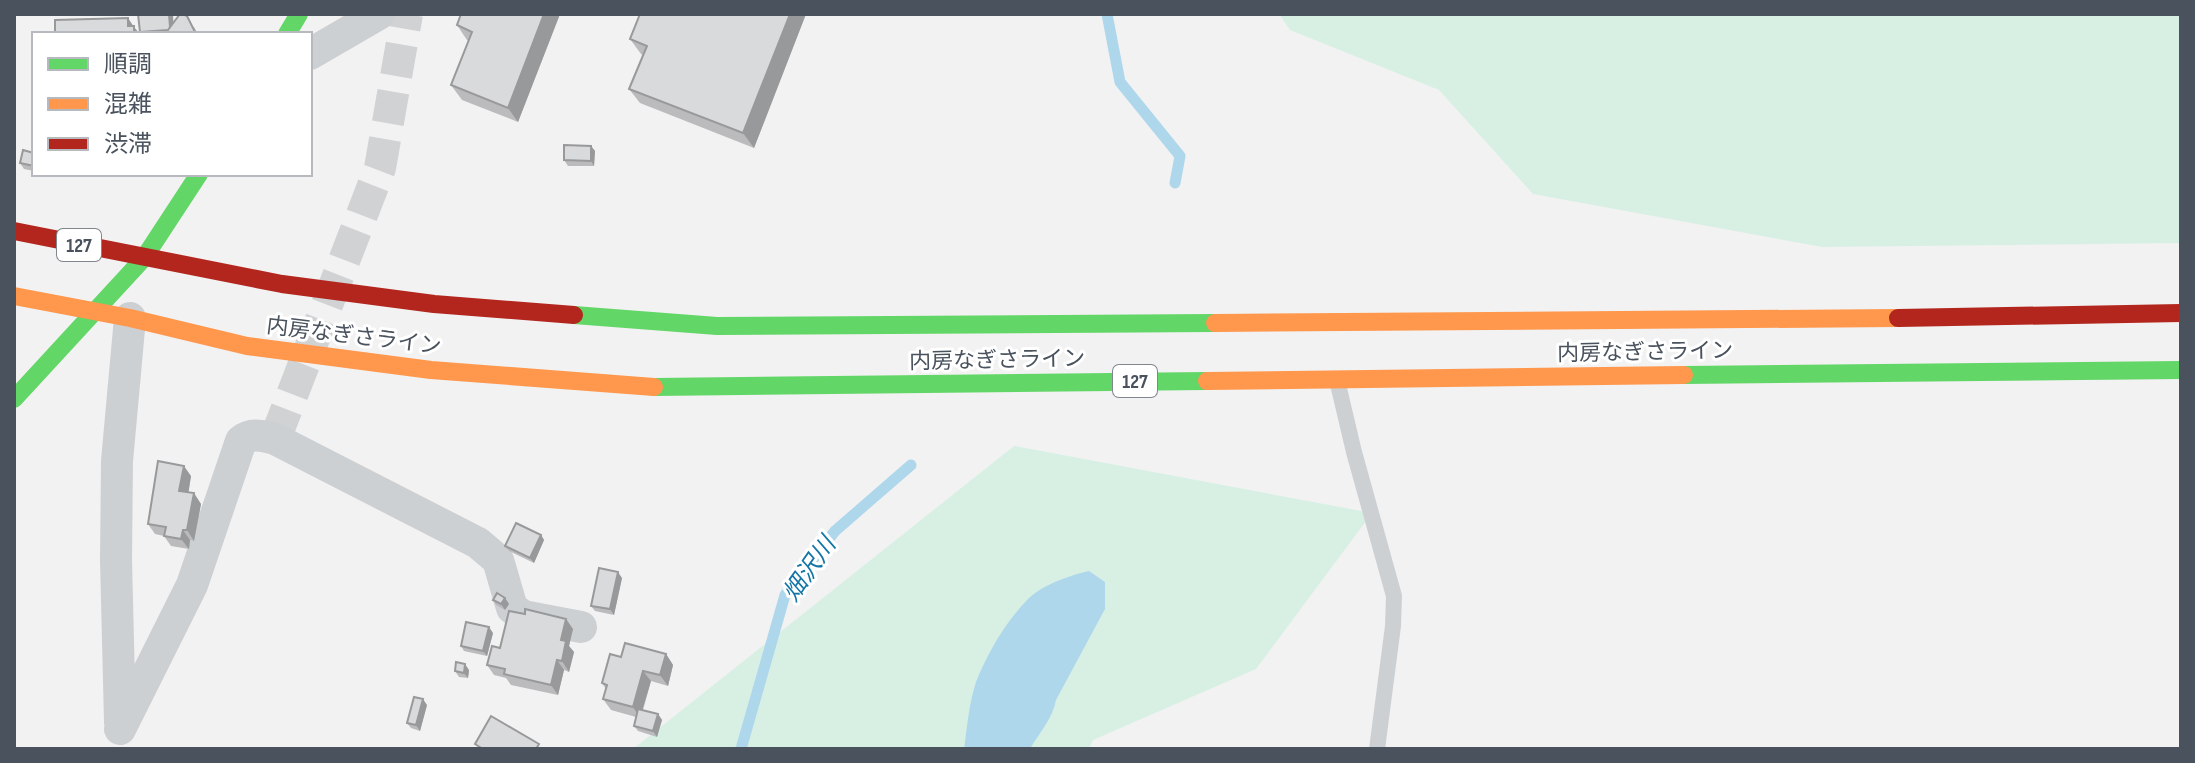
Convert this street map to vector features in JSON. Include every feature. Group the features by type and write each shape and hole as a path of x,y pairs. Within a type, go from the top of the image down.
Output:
{"main road":[{"path":"288,32 299,14"},
{"path":"14,399 144,258 198,176"},
{"name":"内房なぎさライン","path":"14,231 282,284 434,304 717,326 1863,319 2181,313"},
{"name":"内房なぎさライン","path":"14,296 130,318 247,346 431,370 636,387 2181,370"}],"street":[{"path":"312,53 379,14"},
{"path":"121,739 116,560 117,461 130,318"},
{"path":"121,739 192,585 241,441 246,436 275,439 478,543 498,560 512,608 523,616 581,627"}],"lane":[{"path":"1337,379 1394,596 1377,749"}],"green space":[{"path":"1279,14 2181,14 2181,243 1822,247 1533,194 1439,90 1290,30"},
{"path":"1014,446 1372,513 1256,669 1093,740 1089,749 633,749"}],"water":[{"path":"1089,571 1105,582 1105,609 1049,719 1030,749 964,749 976,682 1005,628 1020,608 1041,589"}],"building":[{"path":"138,14 169,14 170,27 168,30 140,32"},
{"path":"183,14 195,32 166,32"},
{"path":"461,14 544,14 508,108 451,85 472,32 457,25"},
{"path":"640,14 790,14 743,133 629,89 647,46 630,39"},
{"path":"128,18 128,26 134,26 134,32 55,32 55,20"},
{"path":"564,145 591,146 591,161 564,160"},
{"path":"23,150 32,152 32,166 20,163"},
{"path":"158,461 184,466 179,491 194,493 187,530 183,530 181,539 164,536 166,527 148,524"},
{"path":"516,523 541,535 530,558 505,546"},
{"path":"599,568 618,572 610,609 591,606"},
{"path":"497,593 505,598 501,604 493,600"},
{"path":"525,609 566,619 561,640 566,641 562,661 557,660 551,685 504,674 505,669 487,665 492,646 500,648 509,611 525,614"},
{"path":"466,622 489,627 483,651 461,646"},
{"path":"625,643 666,654 660,675 643,671 633,707 603,699 607,685 602,683 610,654 621,657"},
{"path":"456,662 465,664 464,673 455,671"},
{"path":"414,697 423,699 416,725 407,723"},
{"path":"638,709 658,714 653,731 634,726"},
{"path":"491,716 539,744 536,749 483,749 475,744"}],"waterway":[{"name":"畑沢川","path":"1107,14 1120,82 1180,156 1175,183"},
{"name":"畑沢川","path":"741,749 785,595 835,531 911,465"}],"tunnel":[{"path":"275,439 380,168 407,14"}],"traffic: fast":[{"path":"288,32 299,14"},
{"path":"14,399 144,258 198,176"},
{"path":"574,315 717,326 1215,323"},
{"path":"1684,375 2181,370"},
{"path":"654,387 1207,381"}],"traffic: slow":[{"path":"14,296 130,318 247,346 431,370 654,387"},
{"path":"1215,323 1898,318"},
{"path":"1207,381 1684,375"}],"traffic: jam":[{"path":"14,231 282,284 434,304 574,315"},
{"path":"1898,318 2181,313"}]}
